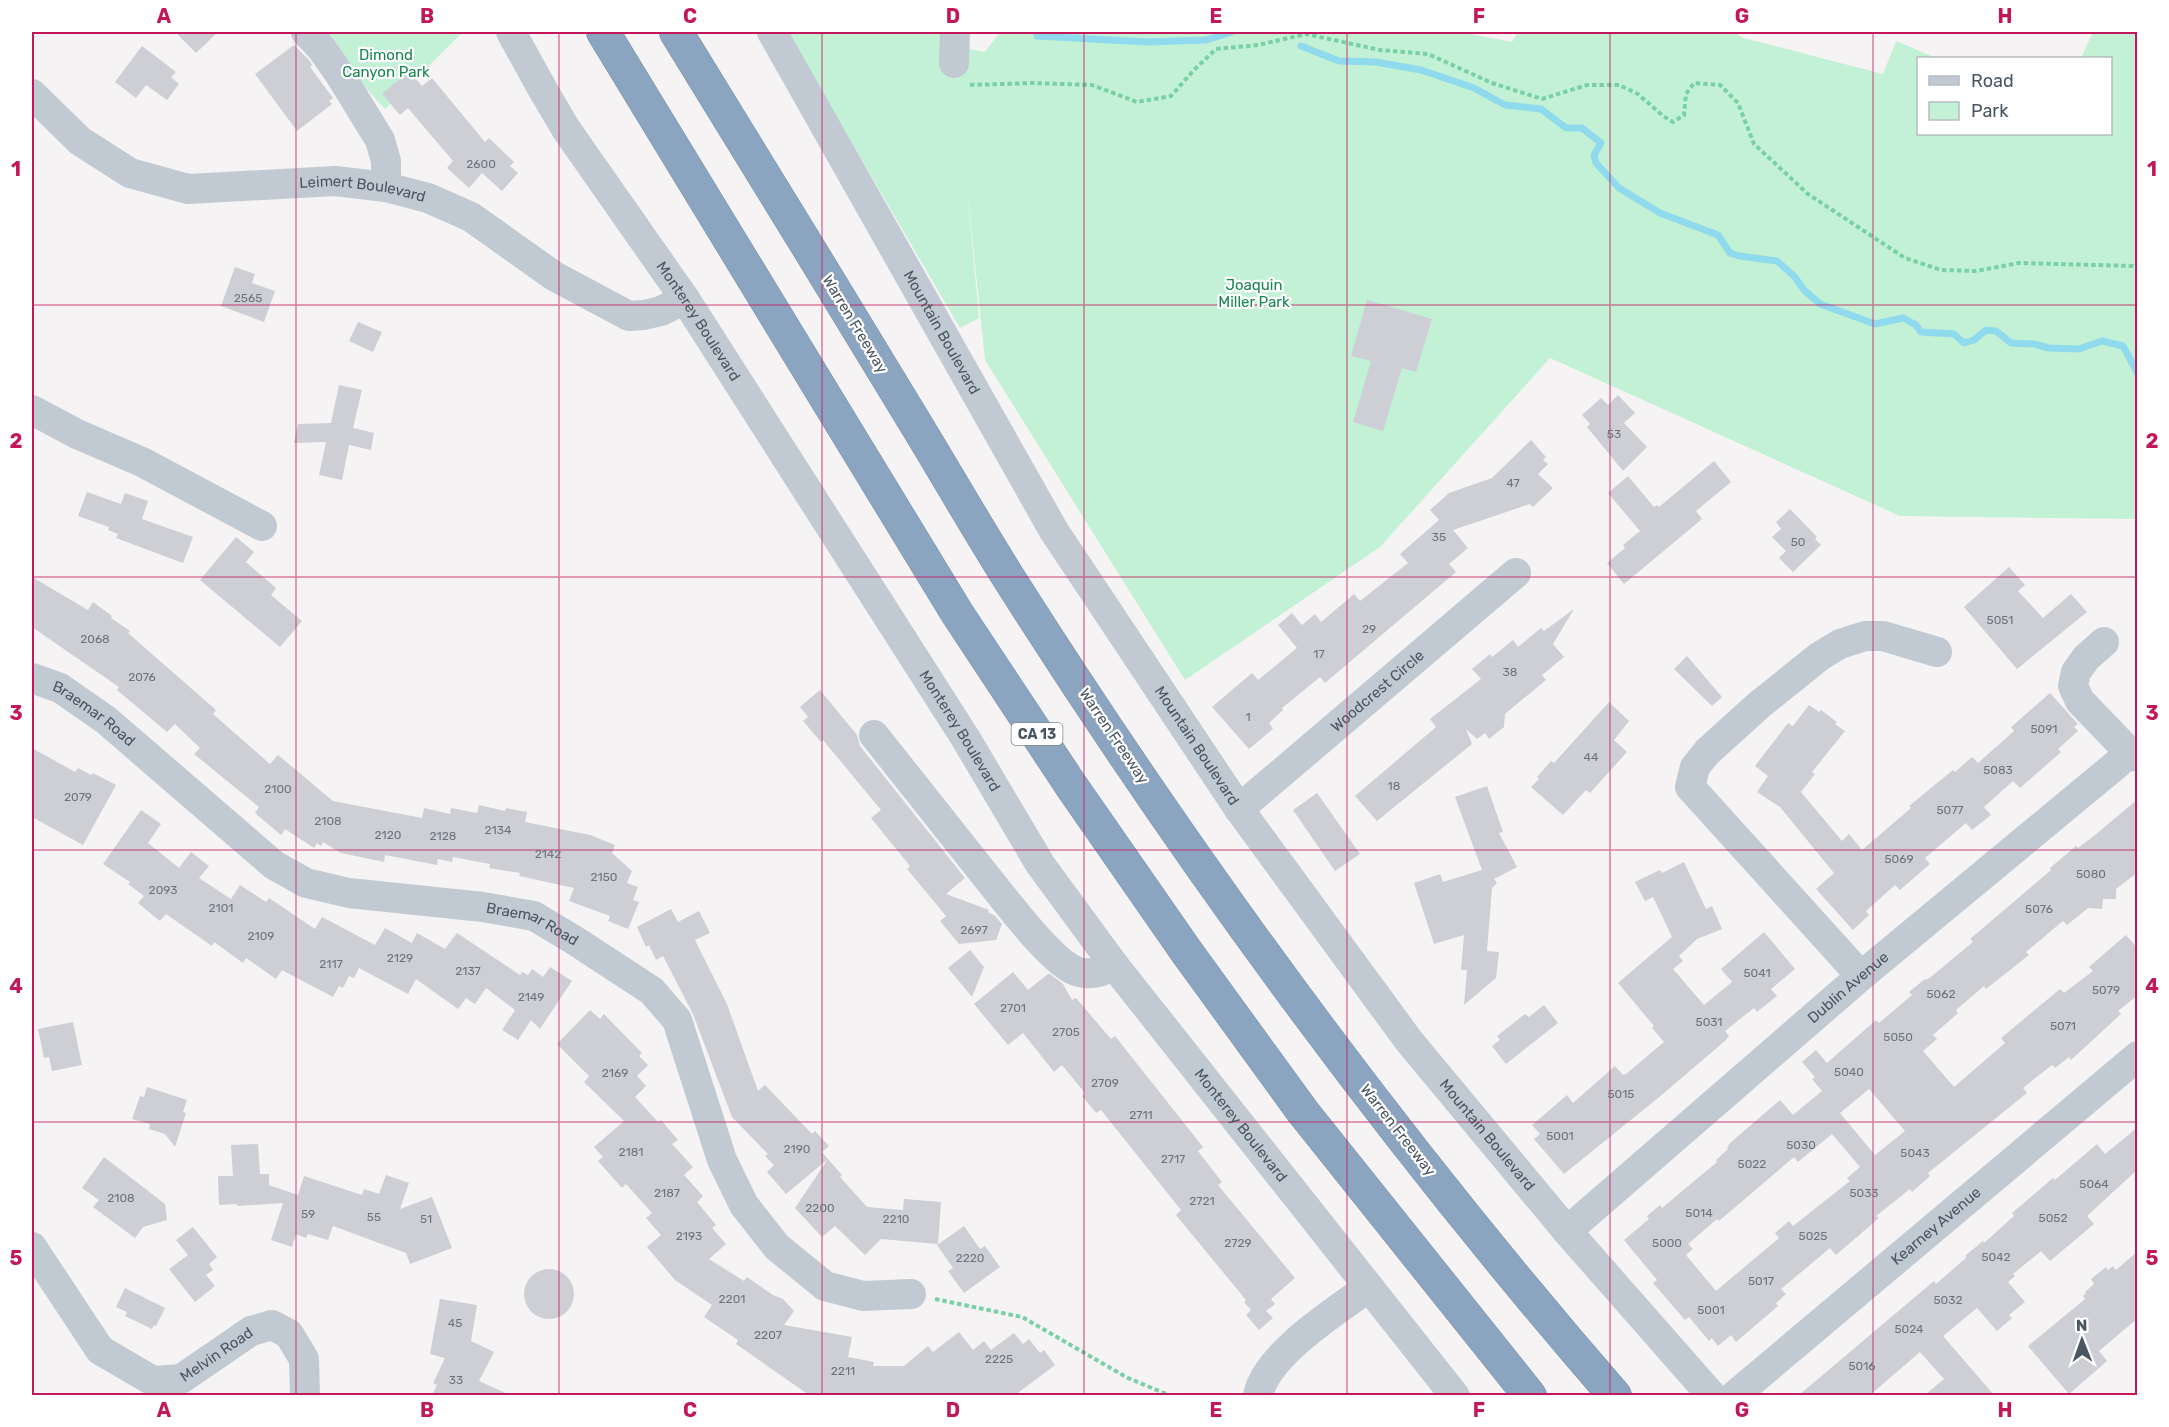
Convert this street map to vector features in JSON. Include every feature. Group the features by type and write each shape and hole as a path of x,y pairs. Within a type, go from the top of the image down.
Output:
{"highway":[{"name":"CA 13","path":"603,32 957,613 1070,784 1186,951 1303,1112 1530,1395"},
{"name":"Warren Freeway","path":"676,32 1010,579 1122,750 1237,915 1356,1076 1480,1234 1613,1393"}],"street":[{"path":"306,32 322,49 340,75 380,140 386,161 386,187"},
{"name":"Monterey Boulevard","path":"511,32 566,129 685,299 966,739 1040,864 1114,965 1455,1395"},
{"name":"Mountain Boulevard","path":"772,32 1054,531 1239,809 1409,1041 1567,1231 1712,1395"},
{"path":"954,63 955,32"},
{"name":"Leimert Boulevard","path":"32,94 80,141 130,173 188,189 335,181 386,187 428,198 471,217 554,276 629,316 661,311 685,299"},
{"path":"32,410 77,434 142,462 262,526"},
{"name":"Woodcrest Circle","path":"1239,809 1516,573"},
{"path":"1861,976 1690,787 1695,767 1707,752 1759,705 1820,656 1840,644 1865,636 1883,636 1937,652"},
{"path":"2104,642 2086,658 2076,672 2073,686 2080,701 2135,755"},
{"name":"Braemar Road","path":"32,678 60,688 106,720 274,865 306,883 350,893 483,907 534,916 652,991 677,1020 722,1160 744,1205 777,1247 825,1286 863,1296 911,1294"},
{"path":"874,735 1012,909 1061,962 1076,971 1090,973 1107,970 1114,965"},
{"name":"Dublin Avenue","path":"1567,1231 1861,976 2117,764 2135,755"},
{"name":"Kearney Avenue","path":"1734,1395 2138,1056"},
{"name":"Melvin Road","path":"32,1246 100,1350 153,1381 181,1379 250,1332 272,1325 289,1334 304,1359 305,1395"},
{"path":"1258,1395 1259,1386 1277,1359 1369,1287"}],"path":[{"path":"954,63 961,77 970,85 1033,83 1092,86 1137,102 1171,96 1216,49 1258,45 1306,34 1380,50 1428,54 1492,83 1542,99 1587,85 1619,85 1638,94 1673,122 1684,115 1686,94 1694,83 1720,86 1738,103 1754,144 1808,194 1905,258 1941,270 1976,271 2019,263 2138,268"},
{"path":"911,1294 1022,1317 1128,1378 1171,1395"}],"green space":[{"name":"Dimond Canyon Park","path":"314,32 463,32 385,109"},
{"name":"Joaquin Miller Park","path":"787,32 955,32 953,46 985,52 1000,32 1460,32 1512,42 1518,32 1734,32 1744,38 1883,74 1896,41 1934,57 1917,57 1917,135 2112,135 2112,57 2081,57 2093,32 2137,32 2137,519 1900,516 1550,358 1380,547 1185,680 985,360 967,187 979,318 960,328"}],"building":[{"path":"175,32 218,32 196,53"},
{"path":"294,45 309,60 312,65 310,67 333,98 329,101 332,104 297,131 255,74"},
{"path":"142,46 176,72 171,77 179,84 167,100 146,85 136,98 115,82"},
{"path":"409,71 422,86 432,78 485,142 489,138 514,162 510,166 518,173 502,191 482,173 469,188 447,168 453,161 408,108 400,115 382,94"},
{"path":"235,267 255,274 252,283 275,291 264,322 221,306"},
{"path":"1367,300 1432,319 1416,372 1402,368 1383,431 1353,422 1371,361 1351,356"},
{"path":"358,322 382,332 373,352 349,341"},
{"path":"339,385 362,390 353,428 374,433 371,450 349,445 342,480 319,475 326,442 294,443 298,424 331,423"},
{"path":"1618,395 1635,413 1624,423 1647,447 1623,471 1587,427 1590,424 1582,415 1601,398 1608,405"},
{"path":"1531,440 1546,457 1543,460 1548,464 1538,474 1553,488 1533,507 1530,504 1453,530 1468,548 1449,564 1456,572 1325,683 1320,677 1282,708 1283,710 1269,723 1273,729 1249,749 1212,707 1252,673 1258,680 1297,648 1278,625 1292,613 1302,625 1315,614 1321,622 1354,594 1360,601 1408,563 1400,554 1439,520 1430,510 1449,493 1492,478"},
{"path":"1714,461 1731,482 1696,511 1702,519 1624,584 1607,563 1640,531 1608,493 1628,476 1654,507 1657,505 1659,507"},
{"path":"87,492 121,504 125,493 148,501 142,519 193,537 183,563 116,538 118,534 108,530 109,527 78,516"},
{"path":"1790,509 1817,537 1815,539 1821,545 1793,572 1779,558 1786,551 1772,537 1781,529 1776,522"},
{"path":"236,537 254,552 246,562 276,588 271,595 302,621 280,647 200,580"},
{"path":"2009,567 2025,585 2018,591 2043,618 2071,594 2087,612 2017,669 1964,607"},
{"path":"32,577 88,610 93,602 112,616 111,618 130,631 128,633 216,710 213,714 270,764 278,755 333,801 422,818 424,808 450,814 451,808 477,813 479,805 505,811 506,808 527,812 525,822 590,835 615,845 612,853 632,871 627,883 638,887 633,900 639,902 628,929 608,921 610,916 569,901 574,888 519,876 520,873 489,868 490,864 453,857 452,862 438,859 437,865 385,855 384,862 341,853 323,842 321,846 317,843 314,848 285,829 281,835 255,813 259,807 194,754 200,748 175,724 167,732 117,690 119,687 32,627"},
{"path":"1574,609 1553,644 1564,657 1542,675 1546,680 1505,714 1504,727 1489,739 1485,733 1477,739 1466,729 1472,744 1377,821 1355,796 1436,727 1430,719 1481,679 1472,669 1490,654 1492,657 1513,640 1518,647 1541,628 1544,631"},
{"path":"1687,656 1722,697 1712,706 1674,669"},
{"path":"820,690 857,735 860,746 965,878 946,894 989,910 988,912 1002,924 996,940 959,944 940,921 946,916 907,869 910,866 871,818 881,810 823,740 821,742 803,721 808,717 800,707"},
{"path":"2050,693 2078,724 2074,727 2078,731 2058,749 2061,752 2020,788 2013,781 1984,807 1991,815 1972,830 1966,823 1925,858 1930,864 1900,890 1895,885 1866,911 1869,915 1853,930 1816,889 1834,873 1780,807 1757,792 1768,776 1755,766 1788,723 1793,726 1809,705 1819,712 1821,710 1845,731 1812,772 1815,774 1801,792 1842,841 1849,834 1862,850 1911,808 1909,806 1953,770 1955,772 1972,757 1978,763 2014,731 2011,727"},
{"path":"1609,702 1629,721 1614,740 1627,752 1590,793 1586,790 1563,815 1531,787 1551,761 1554,763"},
{"path":"32,748 75,772 78,768 116,785 83,845 32,817"},
{"path":"1487,786 1503,832 1499,833 1517,867 1494,879 1497,883 1492,888 1487,951 1499,952 1496,978 1464,1005 1467,970 1461,970 1464,935 1434,944 1414,883 1440,874 1443,882 1482,870 1455,797"},
{"path":"1317,793 1360,854 1335,871 1293,810"},
{"path":"2138,799 2138,872 2116,889 2116,899 2103,899 2102,909 2088,908 2067,925 2063,921 2026,952 2029,955 1986,989 1984,986 1956,1010 1958,1013 1933,1035 1937,1039 1923,1051 1954,1087 2005,1043 2001,1038 2060,989 2064,993 2093,971 2089,967 2126,935 2138,949 2138,995 2118,1011 2121,1014 2071,1060 2069,1057 2055,1068 2052,1065 2023,1088 2027,1093 1928,1173 1930,1176 1912,1192 1910,1189 1876,1216 1879,1218 1836,1255 1830,1248 1781,1289 1786,1294 1776,1303 1778,1306 1736,1342 1731,1335 1718,1346 1712,1338 1709,1341 1689,1317 1685,1320 1653,1283 1657,1280 1624,1240 1649,1219 1647,1216 1660,1205 1662,1208 1717,1162 1716,1160 1728,1149 1730,1143 1780,1100 1793,1115 1822,1091 1812,1079 1815,1077 1802,1062 1816,1050 1827,1063 1876,1020 1879,1023 1912,995 1909,992 1973,942 1970,939 2051,870 2050,868 2076,846 2078,848","holes":["1869,1089 1905,1131 1875,1155 1840,1113","1832,1134 1860,1167 1847,1178 1850,1181 1793,1226 1789,1221 1775,1233 1779,1238 1716,1291 1686,1255 1693,1249 1688,1244 1717,1219 1719,1221 1794,1157 1798,1162"]},
{"path":"141,810 161,824 148,843 179,868 191,852 209,866 199,878 231,899 240,885 266,902 269,898 315,929 322,917 375,945 385,928 412,943 417,933 445,949 457,933 520,975 522,972 528,975 532,969 543,977 550,967 572,981 540,1029 531,1020 518,1040 502,1030 515,1010 486,988 475,1004 466,998 458,1009 416,979 408,994 359,968 354,978 349,976 343,988 339,986 333,997 282,970 276,979 246,958 243,963 214,942 212,946 166,914 160,921 138,903 144,896 128,884 130,882 103,864"},
{"path":"1684,862 1706,909 1712,906 1722,929 1697,939 1679,956 1683,961 1673,969 1704,1005 1732,982 1721,969 1764,932 1795,969 1771,989 1777,996 1757,1012 1754,1008 1725,1031 1729,1036 1725,1041 1564,1174 1534,1139 1540,1134 1532,1125 1567,1095 1573,1103 1615,1066 1623,1075 1626,1074 1664,1042 1652,1028 1654,1026 1618,983 1672,937 1653,897 1645,901 1635,882 1660,870 1662,873"},
{"path":"671,909 678,922 699,911 710,933 695,940 727,1004 758,1091 765,1085 812,1134 815,1131 829,1146 822,1152 828,1159 786,1194 767,1172 774,1165 765,1156 768,1154 732,1117 693,1014 663,956 656,960 649,945 646,947 637,927"},
{"path":"970,950 984,967 972,997 948,968"},
{"path":"1013,972 1028,990 1050,974 1063,984 1072,1000 1076,998 1111,1039 1115,1036 1203,1147 1198,1151 1222,1182 1218,1185 1295,1278 1271,1299 1275,1304 1266,1311 1273,1318 1259,1330 1246,1315 1251,1310 1244,1302 1246,1300 1176,1215 1181,1210 1101,1110 1096,1113 1082,1096 1085,1093 1062,1065 1054,1072 1023,1033 1008,1045 974,1004"},
{"path":"1544,1005 1558,1023 1506,1064 1492,1046 1500,1040 1497,1036 1525,1014 1529,1017"},
{"path":"590,1010 600,1019 604,1014 642,1053 639,1056 648,1065 637,1076 646,1086 635,1097 658,1122 661,1120 678,1140 672,1144 693,1167 684,1175 703,1196 697,1202 716,1225 712,1228 726,1244 709,1259 744,1281 747,1277 773,1295 783,1299 794,1311 784,1325 852,1337 848,1357 874,1362 873,1366 904,1366 928,1346 933,1352 959,1332 973,1350 984,1341 991,1350 1014,1333 1023,1344 1029,1339 1040,1353 1044,1350 1055,1365 1015,1395 809,1395 736,1344 738,1340 704,1317 712,1305 675,1280 647,1247 661,1235 646,1218 652,1213 626,1184 622,1188 598,1161 603,1157 594,1147 624,1121 584,1082 589,1076 557,1044"},
{"path":"73,1022 82,1065 52,1071 49,1057 44,1058 38,1029"},
{"path":"147,1087 187,1100 183,1112 186,1113 175,1147 165,1134 149,1129 150,1124 132,1119 140,1096 144,1097"},
{"path":"2138,1127 2138,1169 2087,1216 2094,1224 2050,1261 2041,1251 2013,1274 2015,1276 2008,1282 2025,1302 2009,1315 2012,1318 1997,1331 1977,1308 1943,1336 1994,1395 1925,1395 1944,1379 1920,1352 1870,1395 1799,1395 1934,1281 1936,1284 1967,1257 1965,1256 1983,1241 1984,1243 2014,1216 2012,1213 2053,1178 2055,1180 2097,1144 2105,1154"},
{"path":"258,1144 260,1174 269,1174 269,1185 298,1195 304,1176 362,1195 364,1189 379,1194 386,1175 409,1183 400,1209 432,1197 452,1248 410,1264 406,1253 333,1226 328,1240 308,1234 306,1238 296,1234 292,1247 271,1240 283,1203 219,1205 218,1176 233,1176 231,1145"},
{"path":"104,1157 165,1204 167,1220 143,1227 135,1238 93,1207 99,1200 82,1188"},
{"path":"828,1159 842,1175 840,1177 867,1207 903,1210 904,1199 941,1202 938,1244 881,1239 865,1255 835,1226 822,1237 795,1208"},
{"path":"964,1226 980,1249 985,1246 1000,1267 964,1293 948,1271 953,1268 937,1245"},
{"path":"193,1227 217,1257 209,1264 213,1270 206,1275 215,1286 195,1302 169,1269 188,1255 176,1240"},
{"path":"2138,1251 2138,1318 2099,1351 2107,1361 2069,1394 2028,1346 2085,1299 2083,1296 2085,1292 2094,1284 2091,1279 2106,1267 2108,1270 2113,1266 2116,1270"},
{"path":"544,1269 554,1269 567,1276 574,1289 574,1299 567,1312 554,1319 544,1319 535,1315 528,1308 524,1299 524,1289 528,1280 535,1273"},
{"path":"125,1288 165,1308 156,1326 154,1325 152,1329 125,1316 127,1312 116,1307"},
{"path":"440,1299 477,1305 471,1341 494,1352 479,1381 510,1395 432,1395 437,1385 433,1383 445,1358 430,1354"}],"waterway":[{"path":"1037,36 1147,42 1206,40 1232,32"},
{"path":"1301,46 1339,61 1376,62 1421,70 1474,88 1505,105 1541,109 1566,128 1582,128 1601,143 1594,155 1596,163 1619,188 1660,213 1718,235 1730,253 1777,261 1820,304 1875,324 1903,318 1916,325 1921,332 1954,334 1964,343 1974,340 1986,330 1996,331 2011,343 2034,344 2049,348 2079,349 2102,341 2123,346 2138,374"}]}
